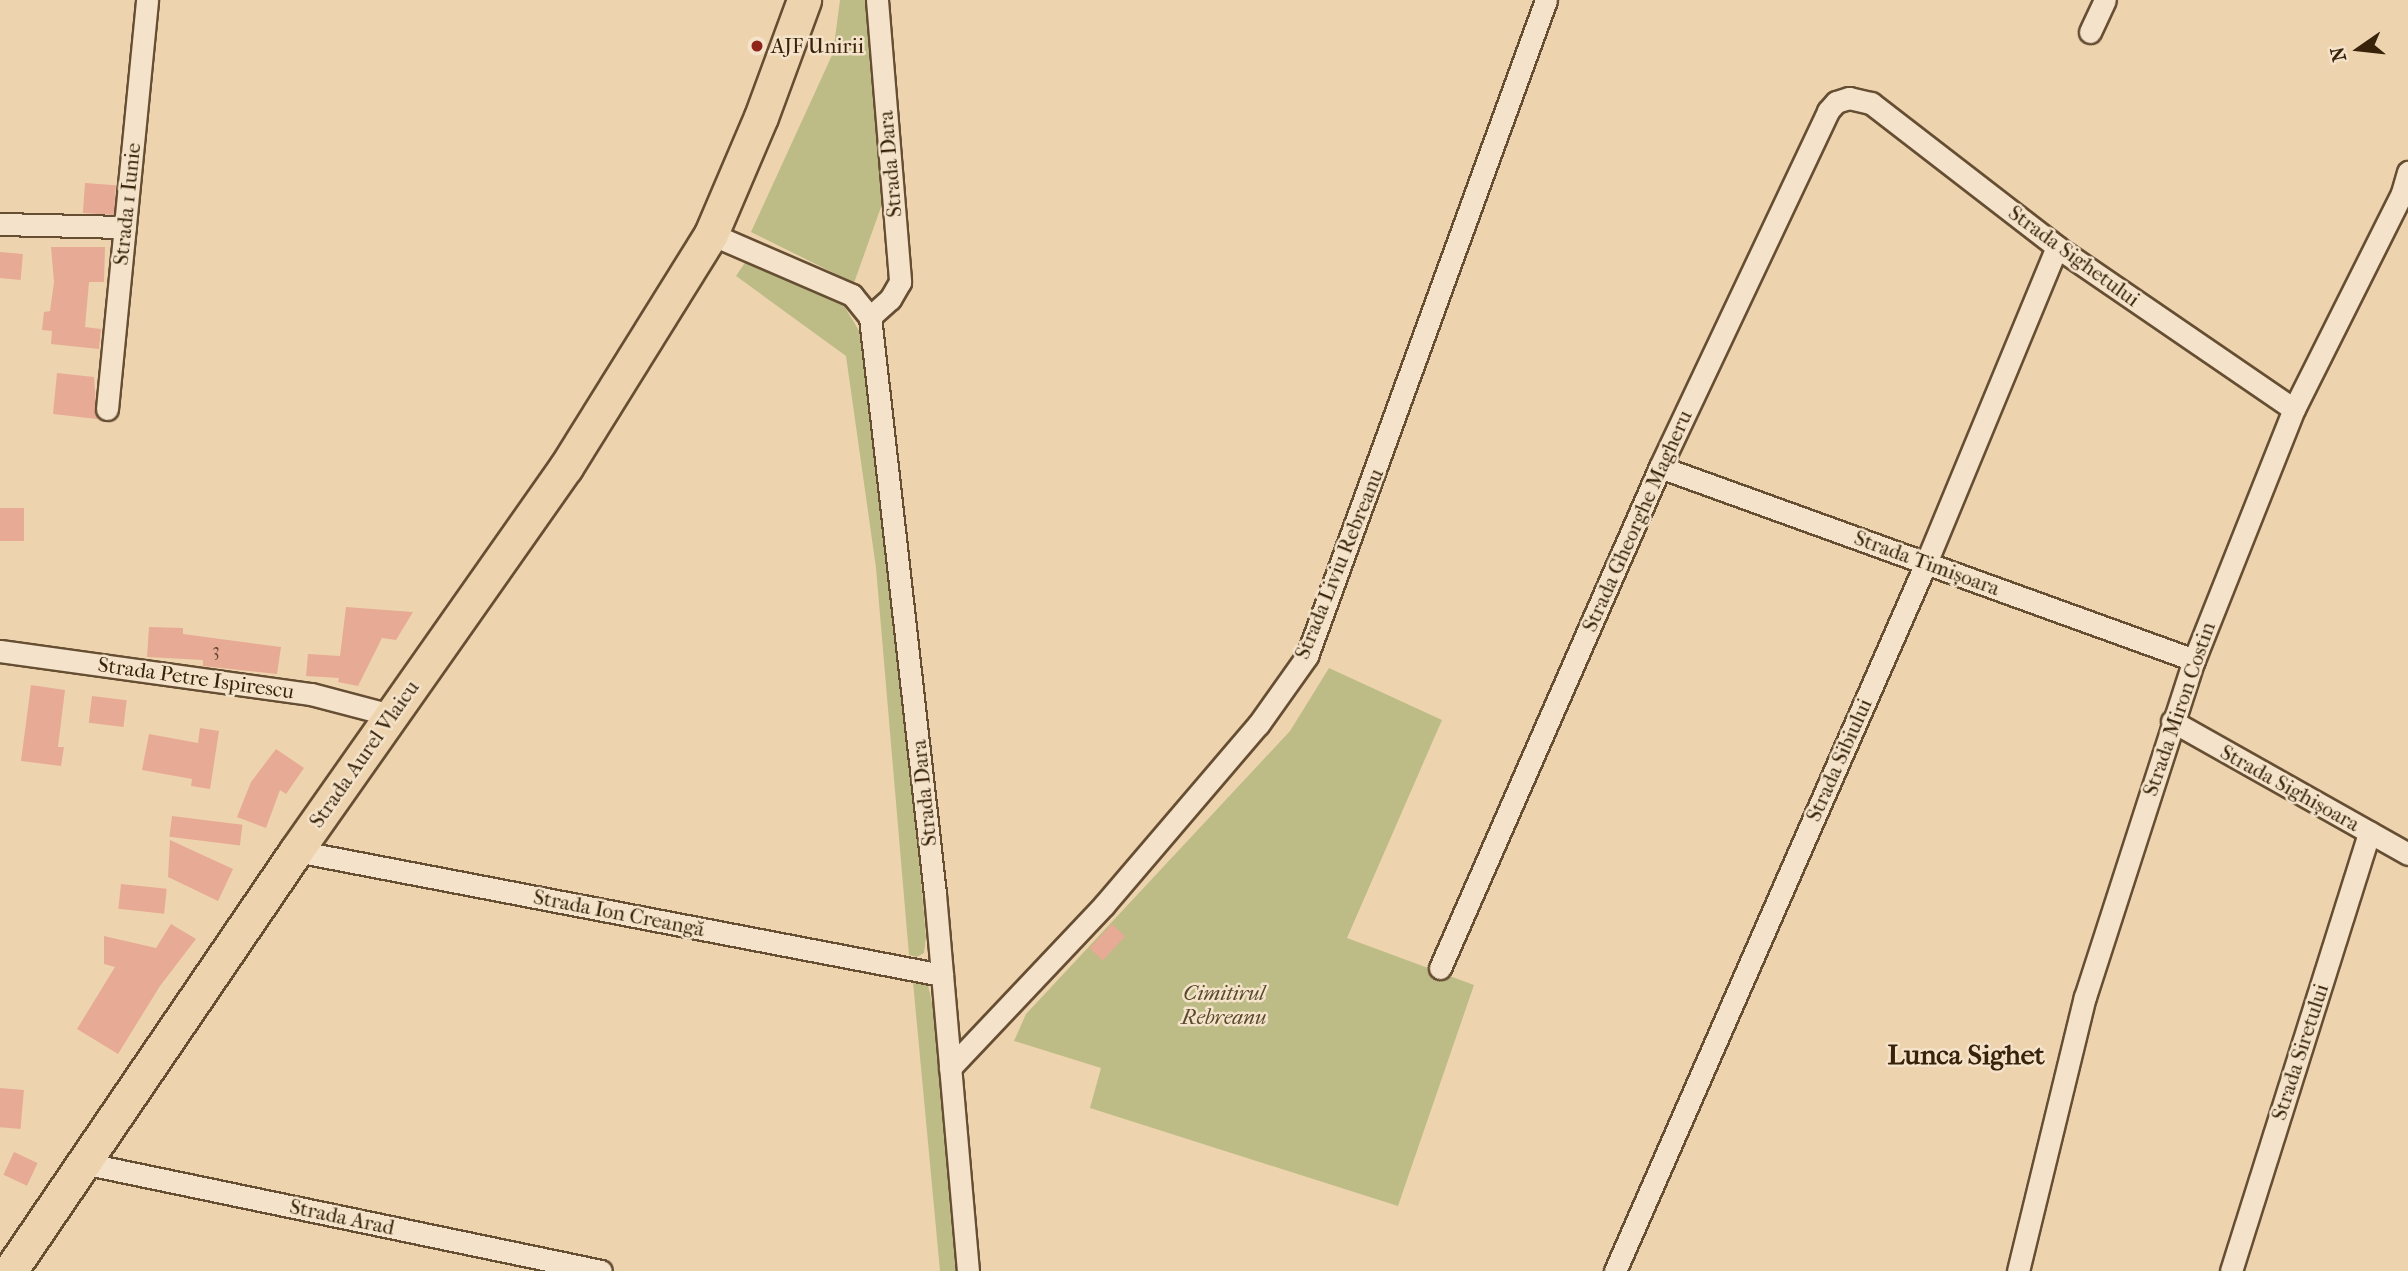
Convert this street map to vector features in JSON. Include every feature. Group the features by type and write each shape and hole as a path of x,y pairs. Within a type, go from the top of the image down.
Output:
{"main road":[{"name":"Strada Aurel Vlaicu","path":"10,1271 296,851 566,467 711,234 761,117 804,0"}],"street":[{"name":"Strada 1 Iunie","path":"107,409 147,0"},
{"name":"Strada Dara","path":"877,0 900,282 890,299 870,317 911,660 968,1271"},
{"name":"Strada Liviu Rebreanu","path":"950,1068 1104,905 1258,725 1307,656 1546,0"},
{"path":"2090,32 2105,0"},
{"name":"Strada Sighetului","path":"1859,98 2057,247 2294,409"},
{"name":"Strada Gheorghe Magheru","path":"1440,968 1660,467 1828,111 1836,102 1859,98"},
{"name":"Strada Miron Costin","path":"2018,1271 2085,997 2172,721 2294,409 2405,192 2408,172"},
{"path":"0,224 125,227"},
{"path":"711,234 852,295 870,317"},
{"name":"Strada Sibiului","path":"1615,1271 1926,563 2057,247"},
{"name":"Strada Timișoara","path":"1660,467 2194,660"},
{"name":"Strada Petre Ispirescu","path":"0,651 312,694 391,715"},
{"name":"Strada Sighișoara","path":"2172,721 2408,854"},
{"name":"Strada Siretului","path":"2231,1271 2369,832"},
{"name":"Strada Ion Creangă","path":"296,851 942,975"},
{"name":"Strada Arad","path":"83,1163 601,1271"}],"green space":[{"path":"840,0 879,0 891,179 854,283 751,232 833,53"},
{"path":"746,261 843,304 867,344 895,587 926,937 924,953 917,957 909,955 876,568 846,356 736,276"},
{"name":"Cimitirul Rebreanu","path":"1329,668 1442,720 1347,938 1474,985 1398,1206 1090,1108 1101,1068 1014,1041 1026,1014 1290,731"},
{"path":"913,982 928,985 935,1016 959,1271 940,1271"}],"building":[{"path":"85,183 116,185 114,215 83,213"},
{"path":"51,247 105,247 104,282 89,282 85,327 101,329 99,349 51,344 52,331 42,330 44,312 50,311 54,282"},
{"path":"0,252 23,254 21,280 0,278"},
{"path":"57,373 94,377 97,419 53,414"},
{"path":"0,508 24,508 24,541 0,541"},
{"path":"346,607 413,612 396,640 382,638 358,686 338,682 339,678 306,676 308,654 340,656"},
{"path":"149,627 183,628 183,634 281,647 277,674 203,666 203,660 147,657"},
{"path":"31,685 65,690 58,747 64,747 61,766 21,761"},
{"path":"92,696 127,700 123,727 89,723"},
{"path":"200,728 219,731 210,789 191,786 192,779 142,770 149,734 198,743"},
{"path":"276,749 304,768 286,794 280,790 266,828 237,817 251,782"},
{"path":"172,816 242,825 240,845 169,837"},
{"path":"170,840 233,869 218,901 168,877"},
{"path":"121,884 167,889 164,914 118,909"},
{"path":"171,924 196,939 160,986 118,1054 77,1029 115,967 104,964 104,936 156,948"},
{"path":"1112,924 1125,936 1103,960 1089,948"},
{"path":"0,1088 24,1090 21,1129 0,1127"},
{"path":"14,1152 38,1163 27,1186 3,1175"}],"place":[{"name":"AJF Unirii","path":"757,46"}],"district":[{"name":"Lunca Sighet","path":"1966,1055"}]}
